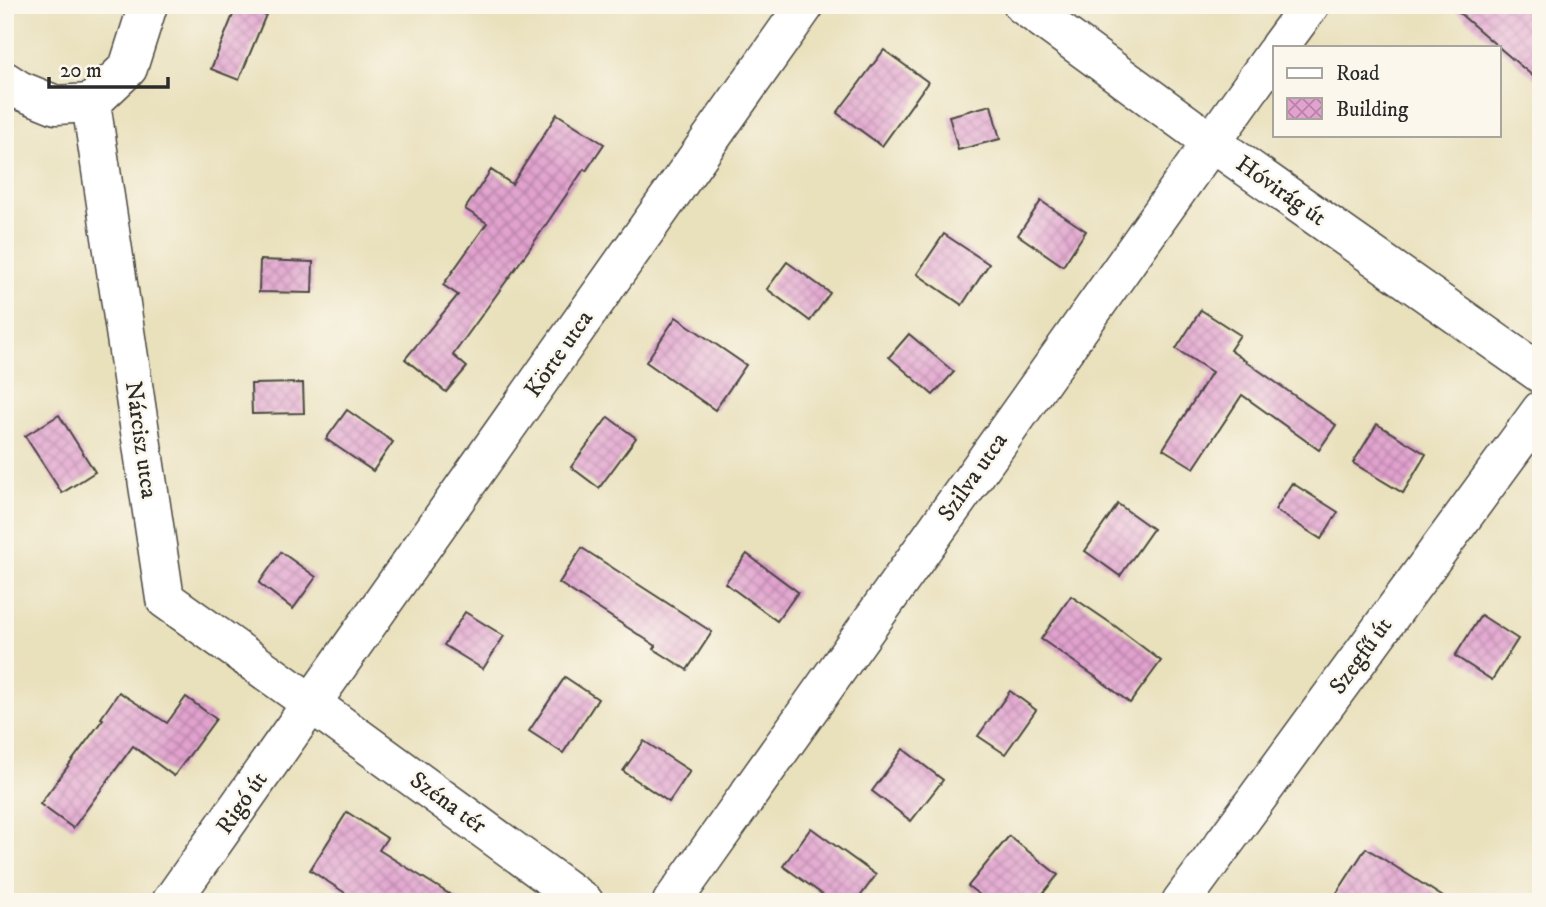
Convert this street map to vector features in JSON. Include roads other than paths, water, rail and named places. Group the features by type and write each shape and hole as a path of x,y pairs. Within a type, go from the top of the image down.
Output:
{"street":[{"path":"5,81 19,90 56,105 91,103 128,68 148,5"},
{"name":"Körte utca","path":"312,704 805,5"},
{"name":"Hóvirág út","path":"1023,5 1211,142 1541,374"},
{"path":"1280,46 1310,5"},
{"name":"Szilva utca","path":"672,902 1273,56"},
{"name":"Nárcisz utca","path":"91,103 165,599 312,704"},
{"name":"Szegfű út","path":"1181,902 1541,410"},
{"name":"Rigó út","path":"171,902 312,704"},
{"name":"Széna tér","path":"312,704 584,902"}]}
